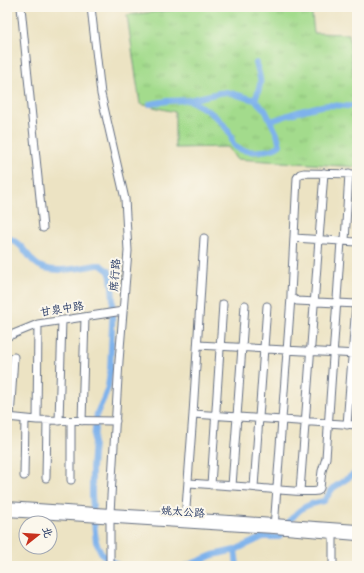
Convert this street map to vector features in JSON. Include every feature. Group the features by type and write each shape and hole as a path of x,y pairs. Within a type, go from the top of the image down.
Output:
{"main road":[{"name":"姚太公路","path":"7,506 87,515"},
{"name":"姚太公路","path":"7,512 98,515 274,526 300,525 357,536"},
{"name":"姚太公路","path":"274,526 293,531 333,531 357,529"}],"street":[{"path":"21,7 43,228"},
{"name":"席行路","path":"91,7 101,94 125,199 128,251 120,311 116,421 110,516 110,566"},
{"path":"188,483 254,487 276,489 300,491 318,491 320,488 322,471 326,458 333,353 343,241 353,174 304,173 300,174 297,178 291,297 276,489 274,526"},
{"path":"300,491 324,173"},
{"path":"186,520 204,238"},
{"path":"294,238 357,242"},
{"path":"291,297 297,301 357,304 355,354 347,424"},
{"path":"211,484 223,304"},
{"path":"232,486 245,305"},
{"path":"254,487 268,306"},
{"name":"甘泉中路","path":"7,338 38,324 120,311"},
{"path":"85,317 86,421"},
{"path":"59,421 62,320"},
{"path":"37,420 38,324"},
{"path":"198,344 355,354"},
{"path":"14,357 9,418 59,421 116,421"},
{"path":"193,414 357,425"},
{"path":"24,476 25,419"},
{"path":"46,478 47,420"},
{"path":"71,421 71,480"},
{"path":"333,531 333,566"}],"green space":[{"path":"198,7 311,7 314,33 349,34 353,74 357,74 357,167 236,159 228,147 175,148 175,112 140,104 127,15"}],"waterway":[{"path":"255,100 260,82 256,63"},
{"path":"150,104 167,101 189,100 227,92 255,100 265,110 277,134 280,145 265,151 245,151 240,149 234,145 229,132 214,115 189,100"},
{"path":"271,121 321,106 357,106"},
{"path":"7,237 20,246 34,262 47,269 64,270 101,265 109,271 113,298 110,371 108,387 97,413 92,468 92,496 96,542 102,554 119,566"},
{"path":"186,566 213,555 235,550 263,537 279,537 292,518 300,510 309,505 324,501 333,488 357,472"},
{"path":"235,550 237,566"}]}
